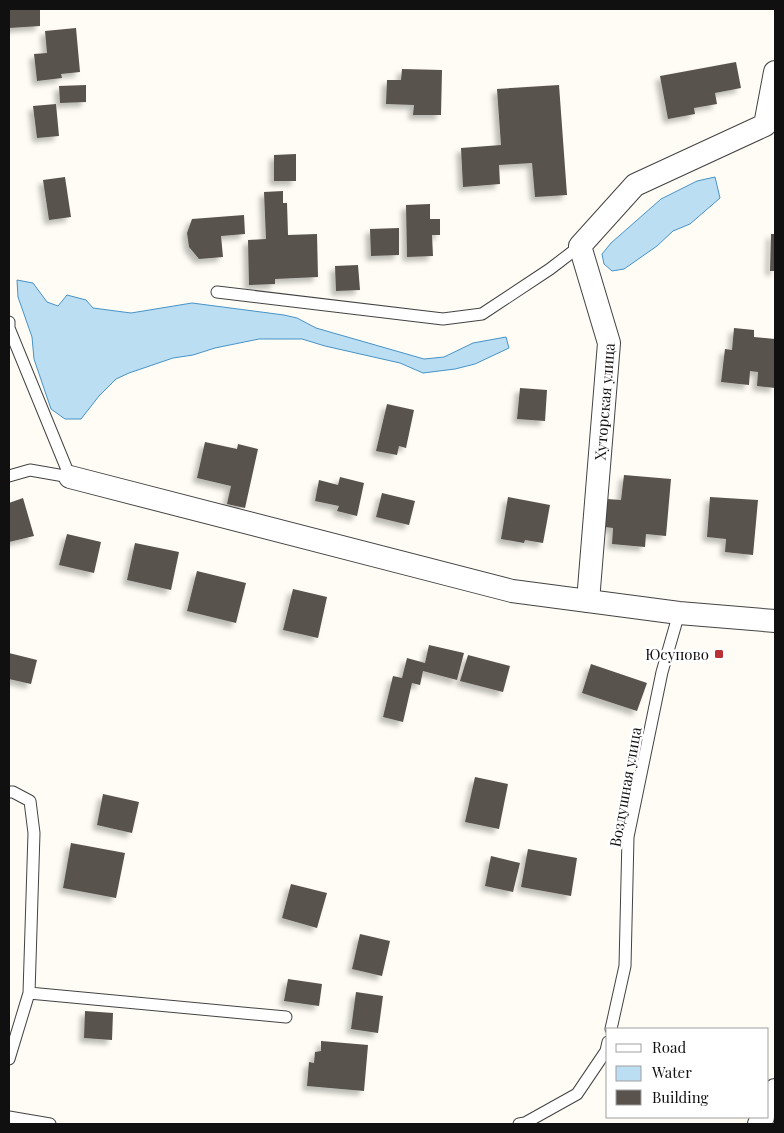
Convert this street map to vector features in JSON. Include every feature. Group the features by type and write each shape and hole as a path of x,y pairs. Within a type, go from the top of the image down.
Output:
{"street":[{"path":"580,246 635,185 765,125 775,72"},
{"name":"Хуторская улица","path":"580,246 609,343 588,601"},
{"path":"70,477 512,591 679,613 775,621"},
{"path":"769,1104 775,1090"}],"lane":[{"path":"218,292 443,319 482,314 550,269 580,246"},
{"path":"9,322 70,477"},
{"path":"9,476 30,470 70,477"},
{"name":"Воздушная улица","path":"610,1028 625,966 628,837 662,672 679,613"},
{"path":"9,792 13,792 30,801 34,833 29,993 9,1059"},
{"path":"29,993 286,1017"},
{"path":"519,1124 525,1123 577,1094 606,1051"},
{"path":"9,1117 50,1124"}],"water":[{"path":"715,177 720,198 690,224 673,231 657,246 624,269 612,271 604,264 602,254 611,243 661,199 697,181"},
{"path":"17,280 33,283 47,302 58,306 67,295 86,300 93,308 131,313 192,303 284,315 297,318 316,328 424,359 444,357 473,343 506,337 509,348 475,364 455,369 423,373 400,363 302,339 259,339 173,358 129,373 116,379 99,396 81,419 65,419 51,409 34,359 32,337 18,297"}],"building":[{"path":"9,9 40,9 40,26 9,28"},
{"path":"76,28 80,72 61,74 62,78 37,81 34,54 47,53 45,31"},
{"path":"736,62 741,88 715,93 717,104 694,108 695,114 668,119 660,76"},
{"path":"402,69 442,70 441,115 413,115 414,105 386,104 387,80 401,80"},
{"path":"86,85 86,102 60,103 59,86"},
{"path":"559,85 567,195 535,197 532,163 499,165 500,184 463,187 461,148 501,145 497,89"},
{"path":"56,104 59,136 37,138 33,106"},
{"path":"296,154 296,181 274,181 274,155"},
{"path":"65,177 71,217 49,220 43,180"},
{"path":"283,191 283,203 287,203 288,235 317,234 318,277 275,279 275,284 249,285 248,240 266,239 264,192"},
{"path":"430,204 430,219 440,219 440,235 432,235 433,256 407,257 406,205"},
{"path":"244,215 245,234 221,236 223,257 199,259 189,247 187,233 192,219"},
{"path":"399,228 399,255 371,256 370,229"},
{"path":"771,234 775,234 775,271 770,271"},
{"path":"358,265 360,290 336,291 335,266"},
{"path":"734,328 754,330 754,337 775,339 775,388 757,386 758,372 750,371 749,385 721,382 725,349 732,350"},
{"path":"520,388 547,390 545,421 517,419"},
{"path":"387,404 414,410 406,448 399,446 397,455 376,451"},
{"path":"205,442 237,449 238,444 258,449 245,508 227,504 231,486 197,478"},
{"path":"624,475 671,479 666,536 646,534 645,547 612,544 613,528 605,527 607,499 621,500"},
{"path":"340,477 364,483 357,516 337,511 339,506 315,501 319,480 338,485"},
{"path":"382,493 415,501 409,525 376,517"},
{"path":"508,497 550,505 543,543 525,540 524,543 501,539"},
{"path":"710,497 758,500 753,555 725,552 726,539 707,537"},
{"path":"23,498 34,536 9,542 9,503"},
{"path":"67,534 101,542 94,573 59,565"},
{"path":"135,543 179,552 171,590 127,580"},
{"path":"197,571 246,583 236,623 187,611"},
{"path":"293,589 327,597 318,638 283,630"},
{"path":"429,645 464,653 457,680 423,671 420,685 412,683 403,722 383,717 393,676 402,678 407,658 425,663"},
{"path":"9,653 37,660 31,684 9,679"},
{"path":"468,655 510,666 503,692 460,681"},
{"path":"591,664 647,683 637,711 582,693"},
{"path":"475,777 508,784 499,829 465,822"},
{"path":"103,794 139,802 132,833 97,825"},
{"path":"71,843 125,853 116,898 63,888"},
{"path":"528,849 577,858 571,896 521,887"},
{"path":"491,856 520,863 513,892 485,886"},
{"path":"291,884 327,893 317,928 282,918"},
{"path":"360,934 390,941 382,976 352,969"},
{"path":"288,979 322,984 319,1006 284,1001"},
{"path":"356,992 383,996 378,1033 351,1029"},
{"path":"85,1011 113,1013 112,1040 84,1038"},
{"path":"321,1041 368,1045 364,1091 307,1086 309,1062 314,1063 315,1052 321,1051"}],"place":[{"name":"Юсупово","path":"719,654"}]}
